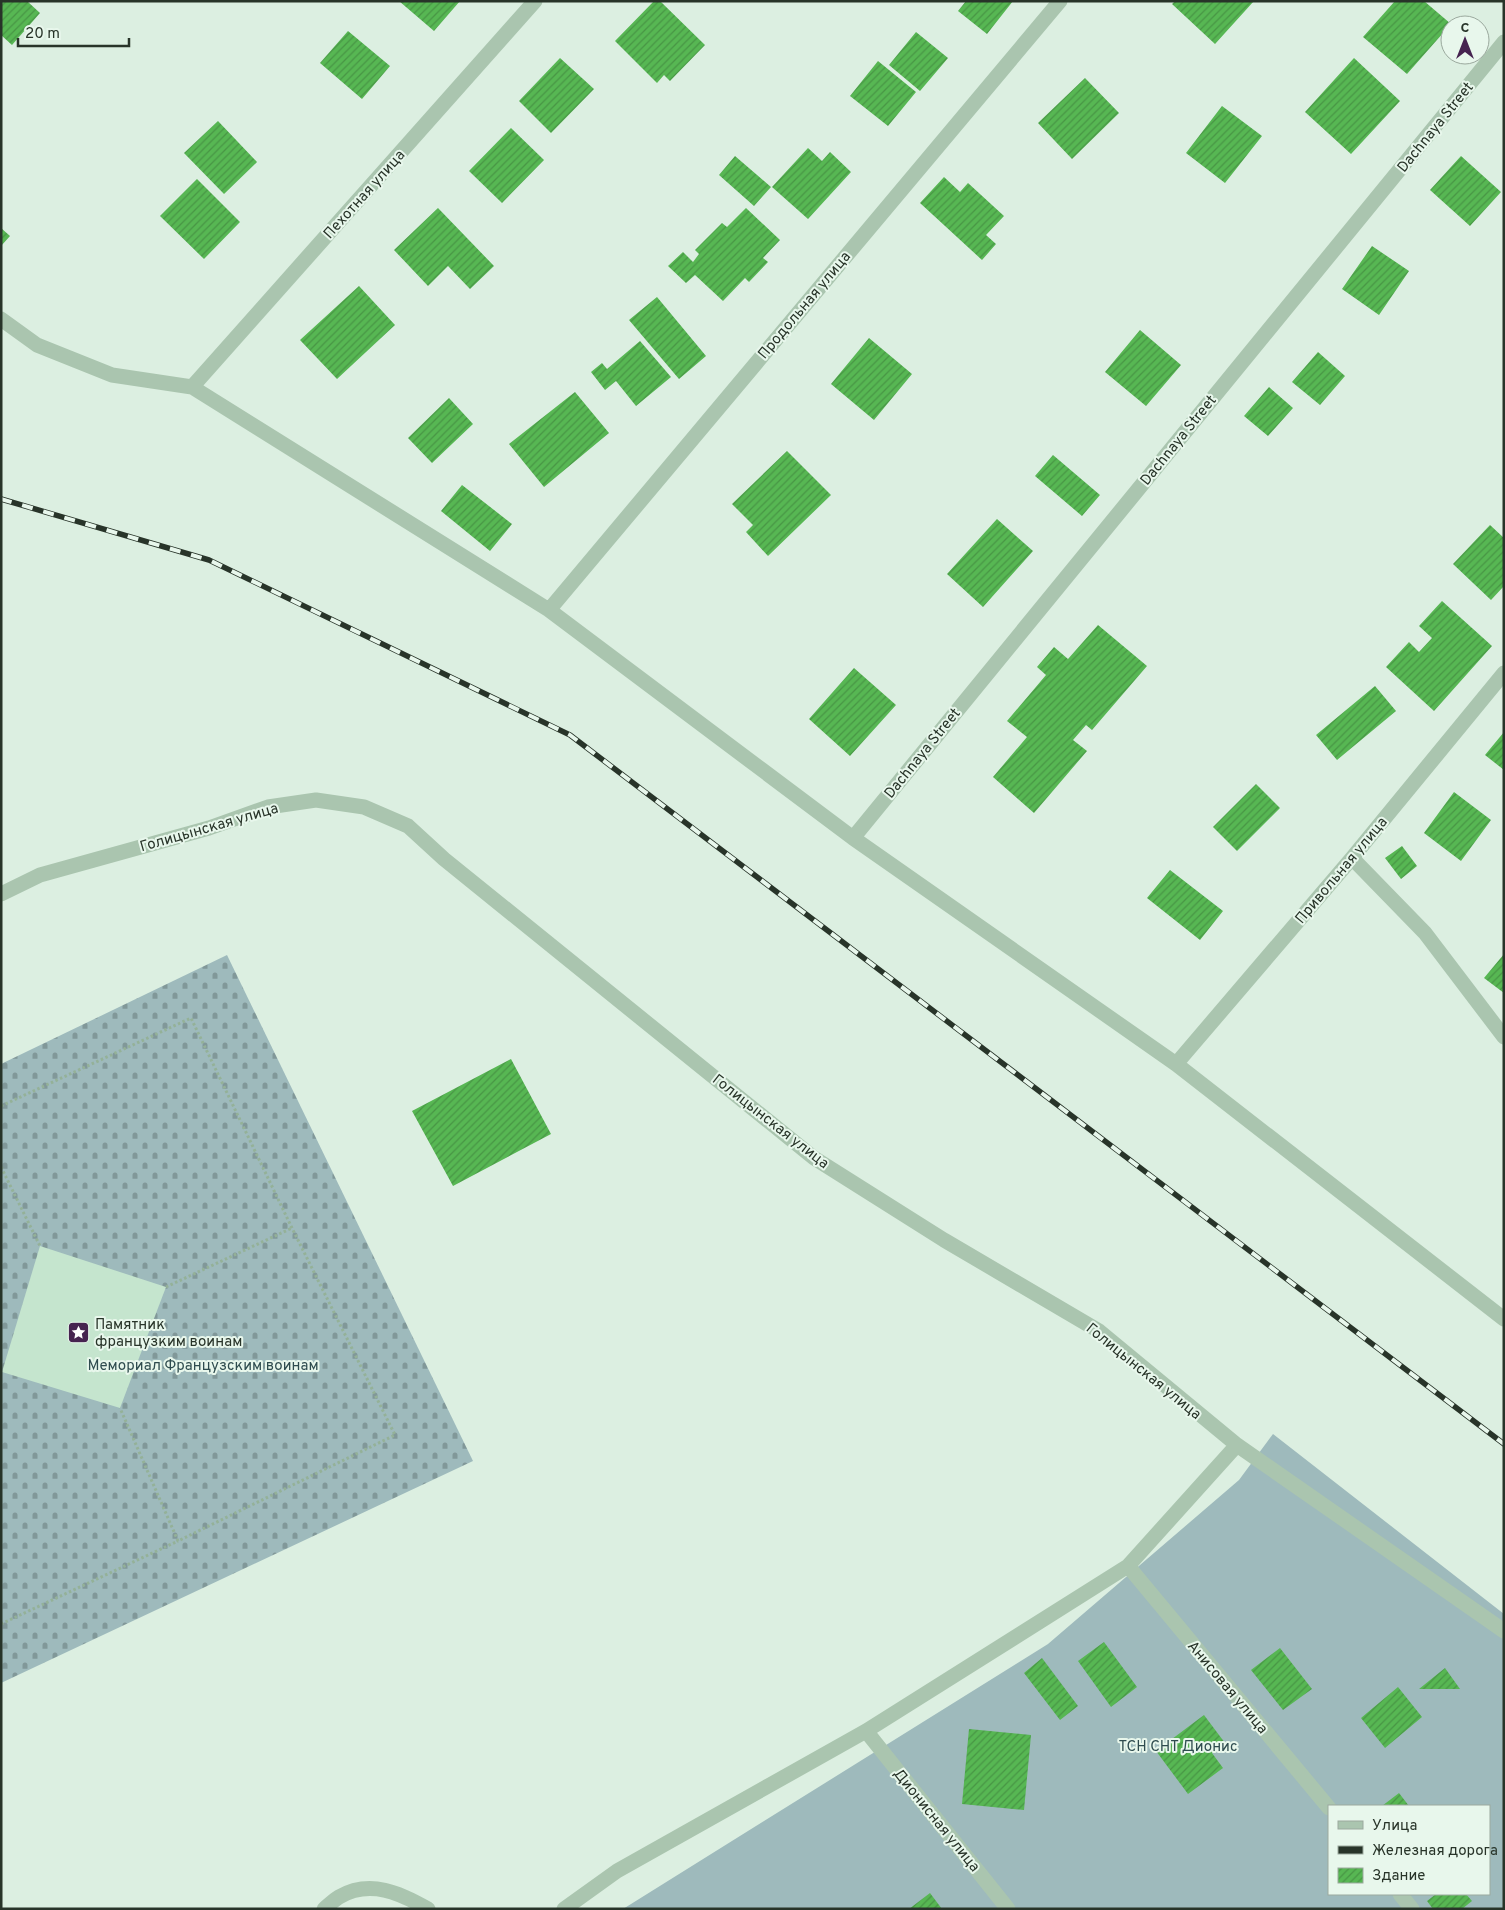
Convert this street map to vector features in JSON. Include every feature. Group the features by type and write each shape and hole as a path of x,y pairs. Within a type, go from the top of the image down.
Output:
{"street":[{"name":"Пехотная улица","path":"192,387 535,1"},
{"name":"Продольная улица","path":"549,610 1060,1"},
{"name":"Dachnaya Street","path":"853,838 1504,42"},
{"path":"1,319 37,345 112,375 192,387 549,610 853,838 1176,1064 1504,1320"},
{"name":"Привольная улица","path":"1176,1064 1352,858 1504,673"},
{"name":"Голицынская улица","path":"1,894 40,875 208,828 268,807 316,800 364,807 408,826 452,865 814,1158 944,1240 1098,1331 1237,1445 1504,1631"},
{"path":"1352,858 1425,933 1504,1037"},
{"path":"564,1909 616,1872 866,1732 1128,1566 1237,1445"},
{"name":"Анисовая улица","path":"1128,1566 1328,1807"},
{"name":"Дионисная улица","path":"866,1732 1008,1909"},
{"path":"324,1909 340,1896 364,1889 389,1890 428,1909"},
{"path":"1401,1895 1412,1909"}],"path":[{"path":"1,1106 191,1018 292,1228 396,1435 178,1541 1,1624"},
{"path":"1,1167 40,1246"},
{"path":"166,1287 292,1228"},
{"path":"120,1408 178,1541"}],"green space":[{"name":"Мемориал Французским воинам","path":"227,955 473,1461 1,1683 1,1064"},
{"name":"ТСН СНТ Дионис","path":"1273,1434 1504,1614 1504,1909 623,1909 1048,1644 1239,1480"}],"shaded area":[{"path":"40,1246 166,1287 120,1408 2,1372"}],"building":[{"path":"1,1 27,1 40,13 12,45 1,35"},
{"path":"399,1 460,1 434,31"},
{"path":"654,1 660,1 705,45 670,81 664,75 657,83 615,41"},
{"path":"966,1 1013,1 987,34 958,11"},
{"path":"1175,1 1254,1 1215,44 1172,4"},
{"path":"1395,1 1424,1 1440,15 1440,36 1407,74 1363,37"},
{"path":"348,31 390,66 362,99 320,63"},
{"path":"916,32 948,58 920,91 889,65"},
{"path":"560,58 594,89 551,133 519,101"},
{"path":"1354,58 1400,101 1351,154 1305,112"},
{"path":"878,61 916,92 888,126 850,96"},
{"path":"1085,78 1119,113 1072,159 1038,123"},
{"path":"1222,106 1262,136 1225,183 1186,153"},
{"path":"218,121 257,162 224,194 184,153"},
{"path":"511,128 544,160 502,203 469,171"},
{"path":"808,148 822,161 830,152 851,172 808,219 772,187"},
{"path":"735,156 771,187 754,206 719,175"},
{"path":"1461,156 1501,192 1470,226 1430,190"},
{"path":"944,177 960,192 968,183 1004,216 986,235 996,244 982,260 920,203"},
{"path":"197,179 240,222 204,259 160,216"},
{"path":"438,208 494,266 470,289 448,266 428,286 394,250"},
{"path":"746,208 780,240 763,258 768,262 749,282 745,278 723,301 695,275 686,283 668,266 683,252 693,262 699,254 695,250 722,223 727,227"},
{"path":"1,228 10,236 1,246"},
{"path":"1372,246 1409,271 1379,315 1342,289"},
{"path":"359,286 395,325 337,379 300,340"},
{"path":"657,297 706,356 679,379 629,320"},
{"path":"1140,330 1181,365 1146,406 1105,372"},
{"path":"869,338 912,374 874,420 831,384"},
{"path":"640,341 671,377 636,406 616,381 605,390 591,372 602,363 607,369"},
{"path":"1318,352 1345,376 1320,405 1292,382"},
{"path":"1269,387 1293,408 1268,436 1244,416"},
{"path":"575,392 609,433 544,487 509,444"},
{"path":"449,398 473,424 432,463 408,438"},
{"path":"787,451 831,495 768,556 746,532 753,525 732,504"},
{"path":"1053,455 1100,495 1082,516 1035,476"},
{"path":"462,485 512,524 490,551 441,511"},
{"path":"997,519 1033,551 983,607 947,574"},
{"path":"1490,525 1504,538 1504,586 1491,600 1453,564"},
{"path":"1442,601 1492,646 1434,711 1386,667 1409,642 1419,652 1432,638 1419,626"},
{"path":"1098,625 1147,666 1092,730 1086,725 1073,740 1087,751 1034,813 993,777 1027,737 1007,721 1046,675 1037,667 1054,647 1068,659"},
{"path":"854,668 896,705 850,756 809,719"},
{"path":"1375,686 1396,711 1337,760 1316,735"},
{"path":"1504,732 1504,770 1485,755"},
{"path":"1256,784 1280,808 1237,851 1213,827"},
{"path":"1454,792 1491,820 1461,861 1424,833"},
{"path":"1402,846 1417,866 1401,879 1385,858"},
{"path":"1170,870 1223,911 1200,940 1147,898"},
{"path":"1504,954 1504,993 1484,978"},
{"path":"511,1059 551,1134 453,1186 412,1111"},
{"path":"1104,1642 1137,1687 1111,1707 1078,1661"},
{"path":"1280,1648 1312,1689 1283,1710 1251,1670"},
{"path":"1042,1658 1078,1706 1060,1720 1024,1673"},
{"path":"1445,1668 1460,1689 1419,1689"},
{"path":"1398,1687 1422,1717 1385,1748 1361,1718"},
{"path":"1204,1715 1225,1743 1212,1753 1223,1768 1188,1794 1156,1751"},
{"path":"969,1729 1031,1735 1024,1810 962,1804"},
{"path":"1399,1793 1408,1805 1383,1805"},
{"path":"930,1893 942,1909 909,1909"},
{"path":"1435,1895 1467,1895 1472,1901 1462,1909 1433,1909 1427,1901"}],"railway":[{"path":"1,499 209,560 570,735 1504,1444"}],"place":[{"name":"Памятник французким воинам","path":"79,1333"}]}
